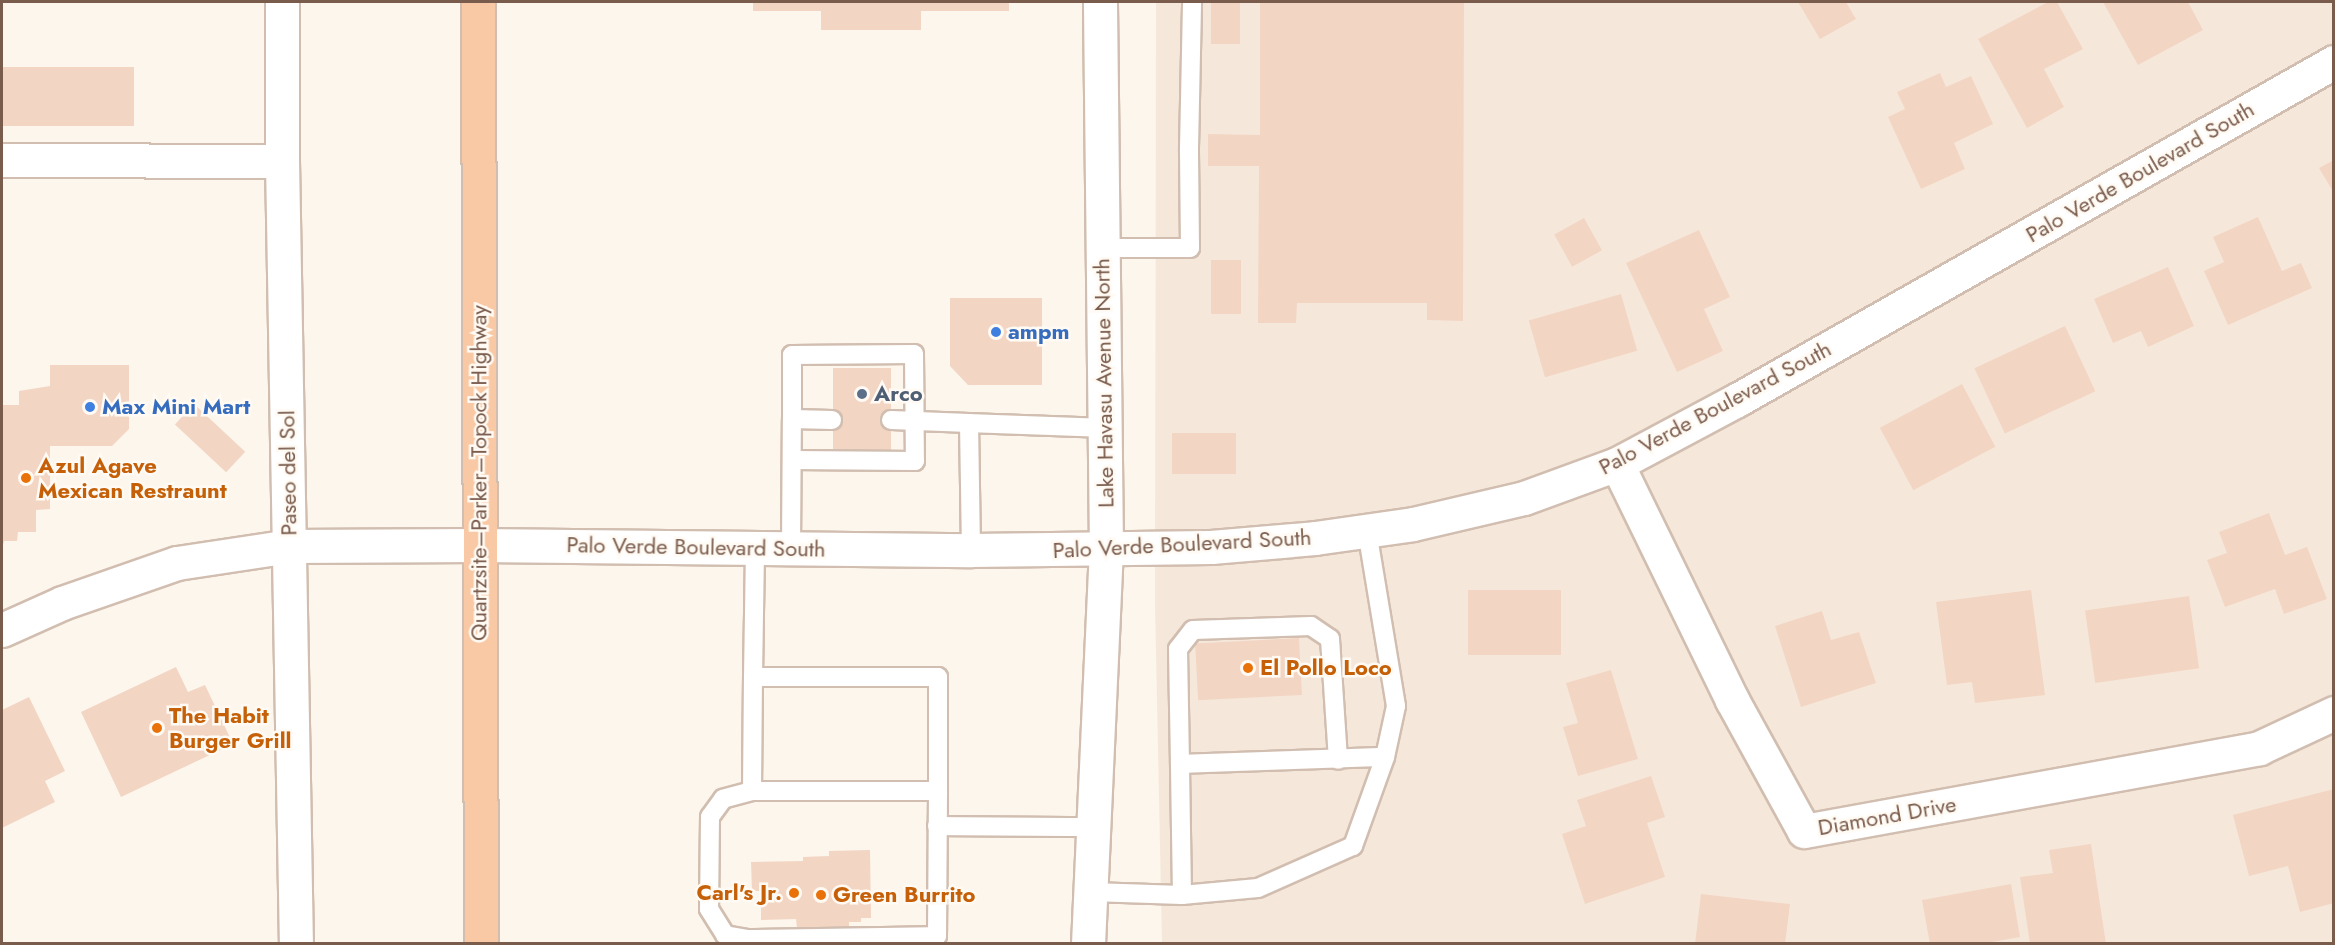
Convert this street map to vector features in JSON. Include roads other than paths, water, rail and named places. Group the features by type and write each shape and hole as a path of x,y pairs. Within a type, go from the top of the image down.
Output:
{"highway":[{"name":"Quartzsite–Parker–Topock Highway","path":"478,2 481,944"}],"main road":[{"name":"Paseo del Sol","path":"282,2 282,161 296,944"},
{"name":"Lake Havasu Avenue North","path":"1088,944 1106,550 1100,2"},
{"name":"Palo Verde Boulevard South","path":"2,630 62,603 177,563 290,546 478,545 971,550 1211,547 1315,538 1413,524 1524,498 1617,464 1737,400 2334,62"},
{"path":"2,160 282,161"},
{"name":"Diamond Drive","path":"1617,464 1732,700 1804,831 2259,748 2334,713"}],"lane":[{"path":"1103,248 1190,248 1192,2"},
{"path":"791,548 792,356 914,354 915,460 792,460"},
{"path":"792,419 832,420"},
{"path":"891,420 1105,428"},
{"path":"969,423 971,550"},
{"path":"1091,892 1182,895 1258,888 1353,846 1385,757 1396,706 1367,531"},
{"path":"752,791 755,547"},
{"path":"1182,895 1178,649 1193,630 1311,626 1330,639 1338,760"},
{"path":"753,677 938,677 938,791 938,825 937,936 747,939 725,935 709,909 710,817 723,799 752,791 938,791"},
{"path":"1180,764 1385,757"},
{"path":"938,825 1095,826"}],"place":[{"name":"ampm","path":"996,332"},
{"name":"Arco","path":"862,394"},
{"name":"Max Mini Mart","path":"90,407"},
{"name":"Azul Agave Mexican Restraunt","path":"26,478"},
{"name":"El Pollo Loco","path":"1248,668"},
{"name":"The Habit Burger Grill","path":"157,728"},
{"name":"Carl's Jr.","path":"794,893"},
{"name":"Green Burrito","path":"821,895"}]}
